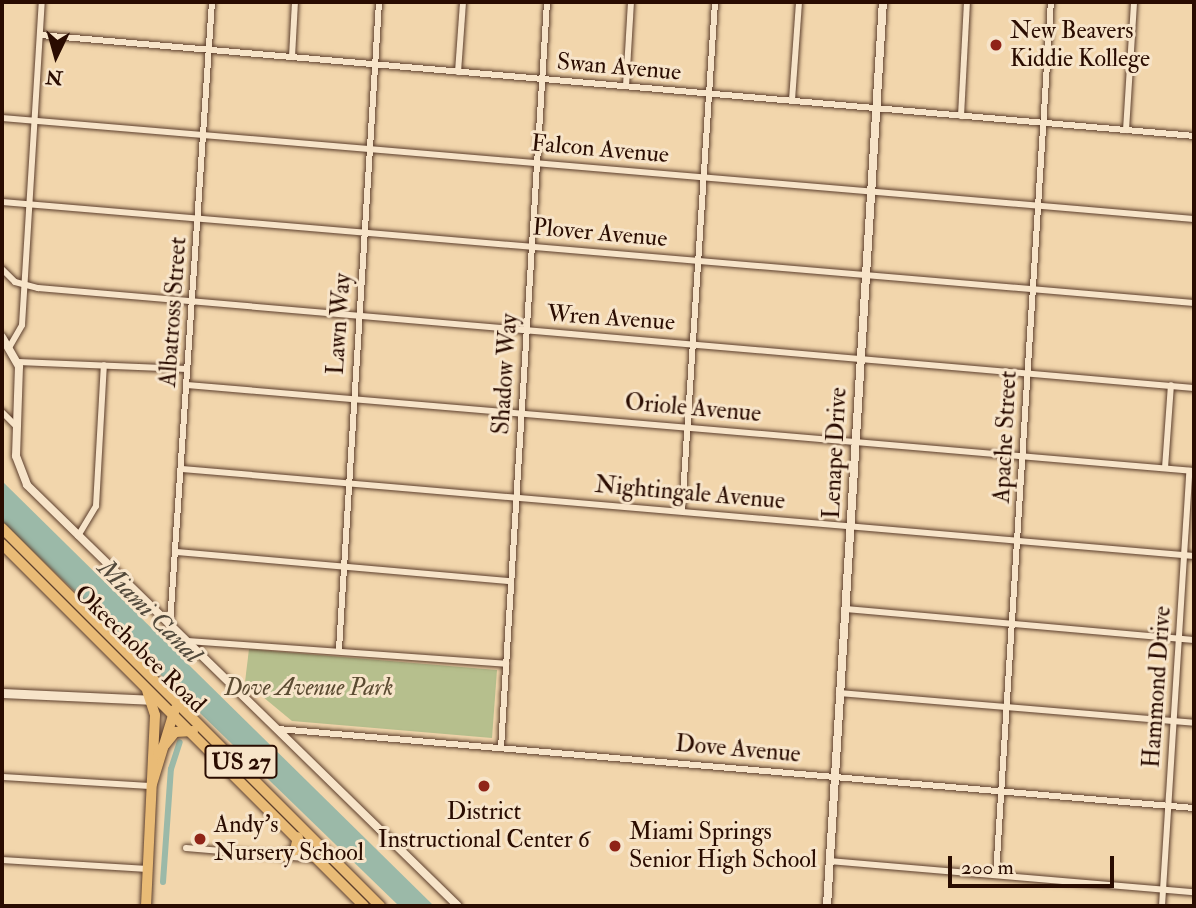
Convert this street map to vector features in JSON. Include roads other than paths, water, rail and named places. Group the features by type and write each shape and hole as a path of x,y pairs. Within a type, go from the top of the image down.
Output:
{"main road":[{"name":"Okeechobee Road","path":"2,528 171,702 380,906"},
{"name":"Okeechobee Road","path":"2,544 141,679 171,702 193,731 364,906"},
{"path":"2,693 171,702"},
{"path":"146,906 150,786 171,702"},
{"path":"150,786 171,702"},
{"path":"158,753 175,732 193,731"},
{"path":"284,856 295,850 298,837"},
{"path":"318,859 342,867"}],"street":[{"path":"10,346 21,331 42,2"},
{"name":"Albatross Street","path":"170,624 177,552 212,2"},
{"path":"292,57 295,2"},
{"name":"Lawn Way","path":"339,649 379,2"},
{"path":"458,72 463,2"},
{"name":"Shadow Way","path":"501,748 547,2"},
{"path":"626,86 631,2"},
{"path":"682,511 715,2"},
{"path":"792,100 799,2"},
{"name":"Lenape Drive","path":"827,906 883,2"},
{"path":"961,116 967,2"},
{"name":"Apache Street","path":"996,875 1051,2"},
{"path":"1126,130 1135,2"},
{"name":"Swan Avenue","path":"40,35 1194,136"},
{"name":"Falcon Avenue","path":"2,118 1194,219"},
{"name":"Plover Avenue","path":"2,202 365,230 1033,291 1194,303"},
{"path":"2,269 25,284"},
{"name":"Wren Avenue","path":"25,284 528,331 1194,388"},
{"path":"2,337 18,362 18,468 78,536 458,906"},
{"path":"18,362 187,369"},
{"path":"78,536 95,509 104,365"},
{"name":"Oriole Avenue","path":"187,385 1191,471"},
{"path":"1166,468 1171,386"},
{"path":"2,412 17,427"},
{"name":"Nightingale Avenue","path":"182,469 1194,556"},
{"name":"Hammond Drive","path":"1162,906 1191,471"},
{"path":"177,552 511,581"},
{"path":"846,609 1194,640"},
{"path":"187,641 339,649 506,664"},
{"path":"839,693 1194,723"},
{"name":"Dove Avenue","path":"278,729 1194,808"},
{"path":"2,777 150,786"},
{"path":"186,848 318,859"},
{"path":"2,860 148,869"},
{"path":"829,861 1194,892"}],"waterway":[{"path":"163,882 171,769 180,742"}],"place":[{"name":"New Beavers Kiddie Kollege","path":"996,45"},
{"name":"District Instructional Center 6","path":"484,786"},
{"name":"Andy's Nursery School","path":"200,839"},
{"name":"Miami Springs Senior High School","path":"615,846"}],"water label":[{"name":"Miami Canal","path":"149,612"}],"park label":[{"name":"Dove Avenue Park","path":"309,688"}]}
